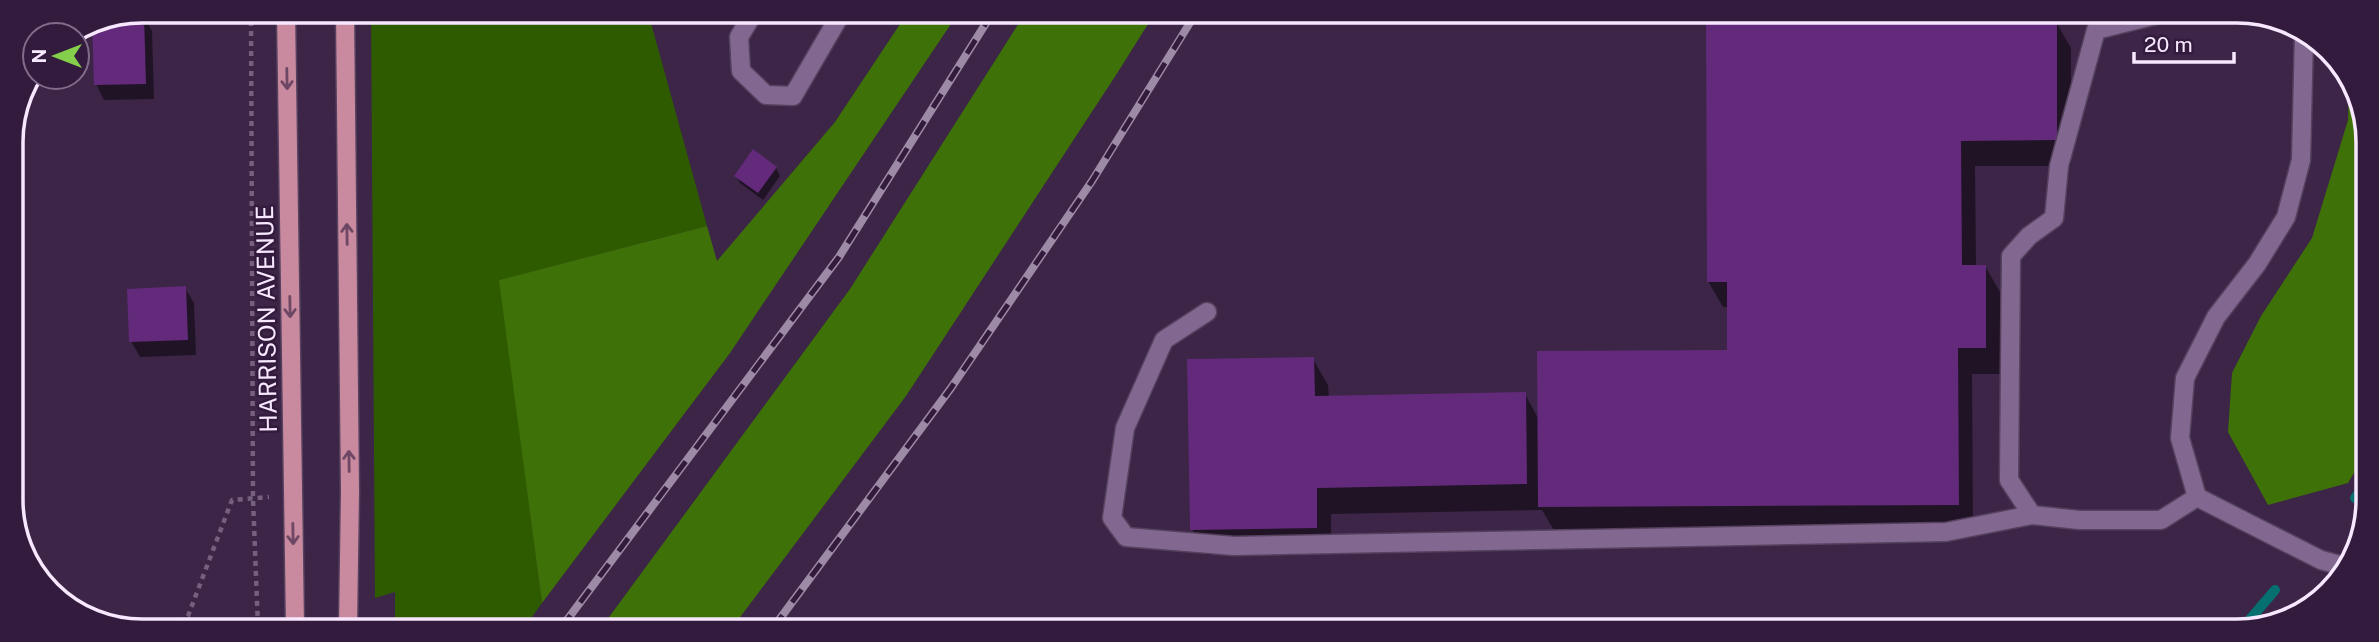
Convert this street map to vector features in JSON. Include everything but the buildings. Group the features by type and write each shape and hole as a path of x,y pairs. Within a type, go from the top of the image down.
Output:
{"main road":[{"name":"HARRISON AVENUE","path":"286,23 295,619"},
{"path":"345,23 350,491 348,619"}],"street":[{"path":"747,23 738,37 741,71 766,95 793,96 836,23"},
{"path":"2032,514 2009,481 2011,256 2029,236 2054,218 2059,166 2096,30 2124,23"},
{"path":"2304,43 2301,160 2286,217 2257,264 2216,317 2185,378 2180,438 2197,497 2321,560 2337,564"},
{"path":"1207,312 1164,340 1125,428 1112,518 1126,537 1234,546 1932,533 2032,514 2079,520 2161,520 2197,497"}],"path":[{"path":"251,23 253,499 258,619"},
{"path":"183,619 188,616 232,500 276,497"}],"green space":[{"path":"371,23 651,23 707,226 500,280 542,603 530,619 395,619 395,592 375,598"},
{"path":"901,23 952,23 730,353 542,603 499,280 707,226 717,261 835,122"},
{"path":"1019,23 1149,23 906,396 739,619 608,619 850,289"},
{"path":"2349,100 2356,142 2356,470 2348,483 2268,505 2228,432 2232,373 2261,316 2312,238 2348,120"}],"waterway":[{"path":"2251,618 2275,590"}],"railway":[{"path":"568,619 839,257 986,23"},
{"path":"780,619 951,388 1092,181 1190,23"}]}
